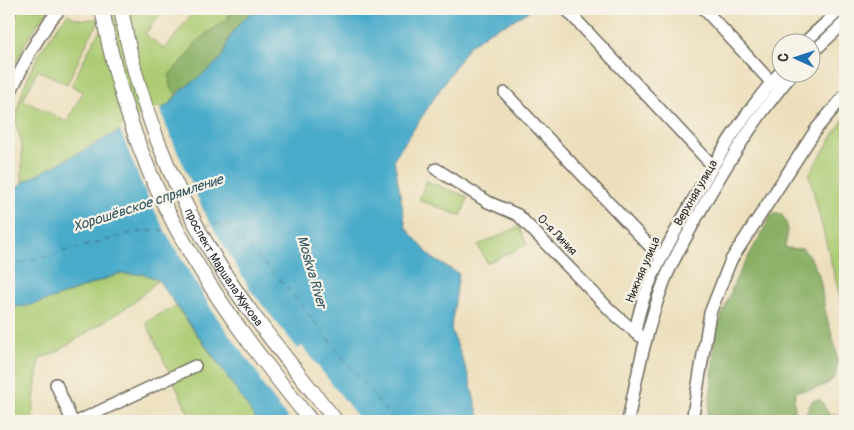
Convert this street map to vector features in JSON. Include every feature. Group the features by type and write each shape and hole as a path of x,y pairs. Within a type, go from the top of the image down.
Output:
{"main road":[{"name":"проспект Маршала Жукова","path":"102,9 109,46 137,142 167,208 196,264 219,299 266,364 311,421"},
{"name":"проспект Маршала Жукова","path":"121,9 126,38 138,84 156,138 198,229 238,293 336,421"}],"street":[{"path":"9,14 10,9"},
{"path":"9,95 30,52 42,32 60,9"},
{"path":"566,9 712,164"},
{"path":"704,9 771,82"},
{"path":"816,32 841,9"},
{"path":"822,44 845,22"},
{"name":"Нижняя улица","path":"640,336 637,319 661,258 712,164 771,82"},
{"name":"Верхняя улица","path":"640,336 672,262 713,189 749,131 786,82"},
{"path":"505,93 661,258"},
{"path":"692,421 710,313 731,260 817,128 845,95"},
{"name":"0-я Линия","path":"436,169 488,202 518,215 612,312 640,336"},
{"path":"628,421 640,336"},
{"path":"79,421 196,366"},
{"path":"56,384 72,421"}],"green space":[{"path":"17,9 50,9 27,40 17,62 11,70 9,68 12,36"},
{"path":"121,9 164,9 145,34 165,49 196,9 256,9 176,94 170,104 22,183 22,145 16,121 22,92 34,64 50,37 68,14 80,19 102,17 89,38 67,84 38,70 23,100 67,122 83,92 71,86 93,42 109,16"},
{"path":"229,9 256,9 228,41 226,53 220,60 200,78 176,94 170,86 169,75 188,55 198,40 228,19"},
{"path":"845,117 845,318 809,174"},
{"path":"426,181 468,197 461,216 419,200"},
{"path":"772,214 781,214 786,223 788,230 785,248 803,249 816,268 837,357 836,373 830,382 819,387 796,391 794,400 796,418 804,416 813,400 821,400 829,415 845,416 845,421 709,421 707,418 715,334 735,281"},
{"path":"519,227 527,245 487,263 478,245"},
{"path":"118,274 144,274 158,280 133,303 55,353 39,359 33,416 25,418 24,421 9,421 9,356 11,355 11,335 9,334 9,310 17,306 32,304 65,294"},
{"path":"176,306 223,370 257,421 192,421 146,322"}],"water":[{"path":"256,9 532,9 490,31 468,47 394,159 406,228 432,258 459,274 451,329 468,374 480,421 257,421 158,280 144,274 118,274 52,299 27,306 13,307 9,310 9,193 22,183 170,104 181,91 221,58 233,32"}],"pier":[{"path":"160,107 166,126 205,214 251,291 298,349 302,346 361,421 290,421 259,380 261,378 213,312 164,229 143,187 119,128"}],"ferry route":[{"path":"204,226 225,223 291,292 394,421"},
{"path":"9,266 133,233 170,229"}],"water label":[{"name":"Хорошёвское спрямление","path":"148,203"},
{"name":"Moskva River","path":"312,272"}]}
